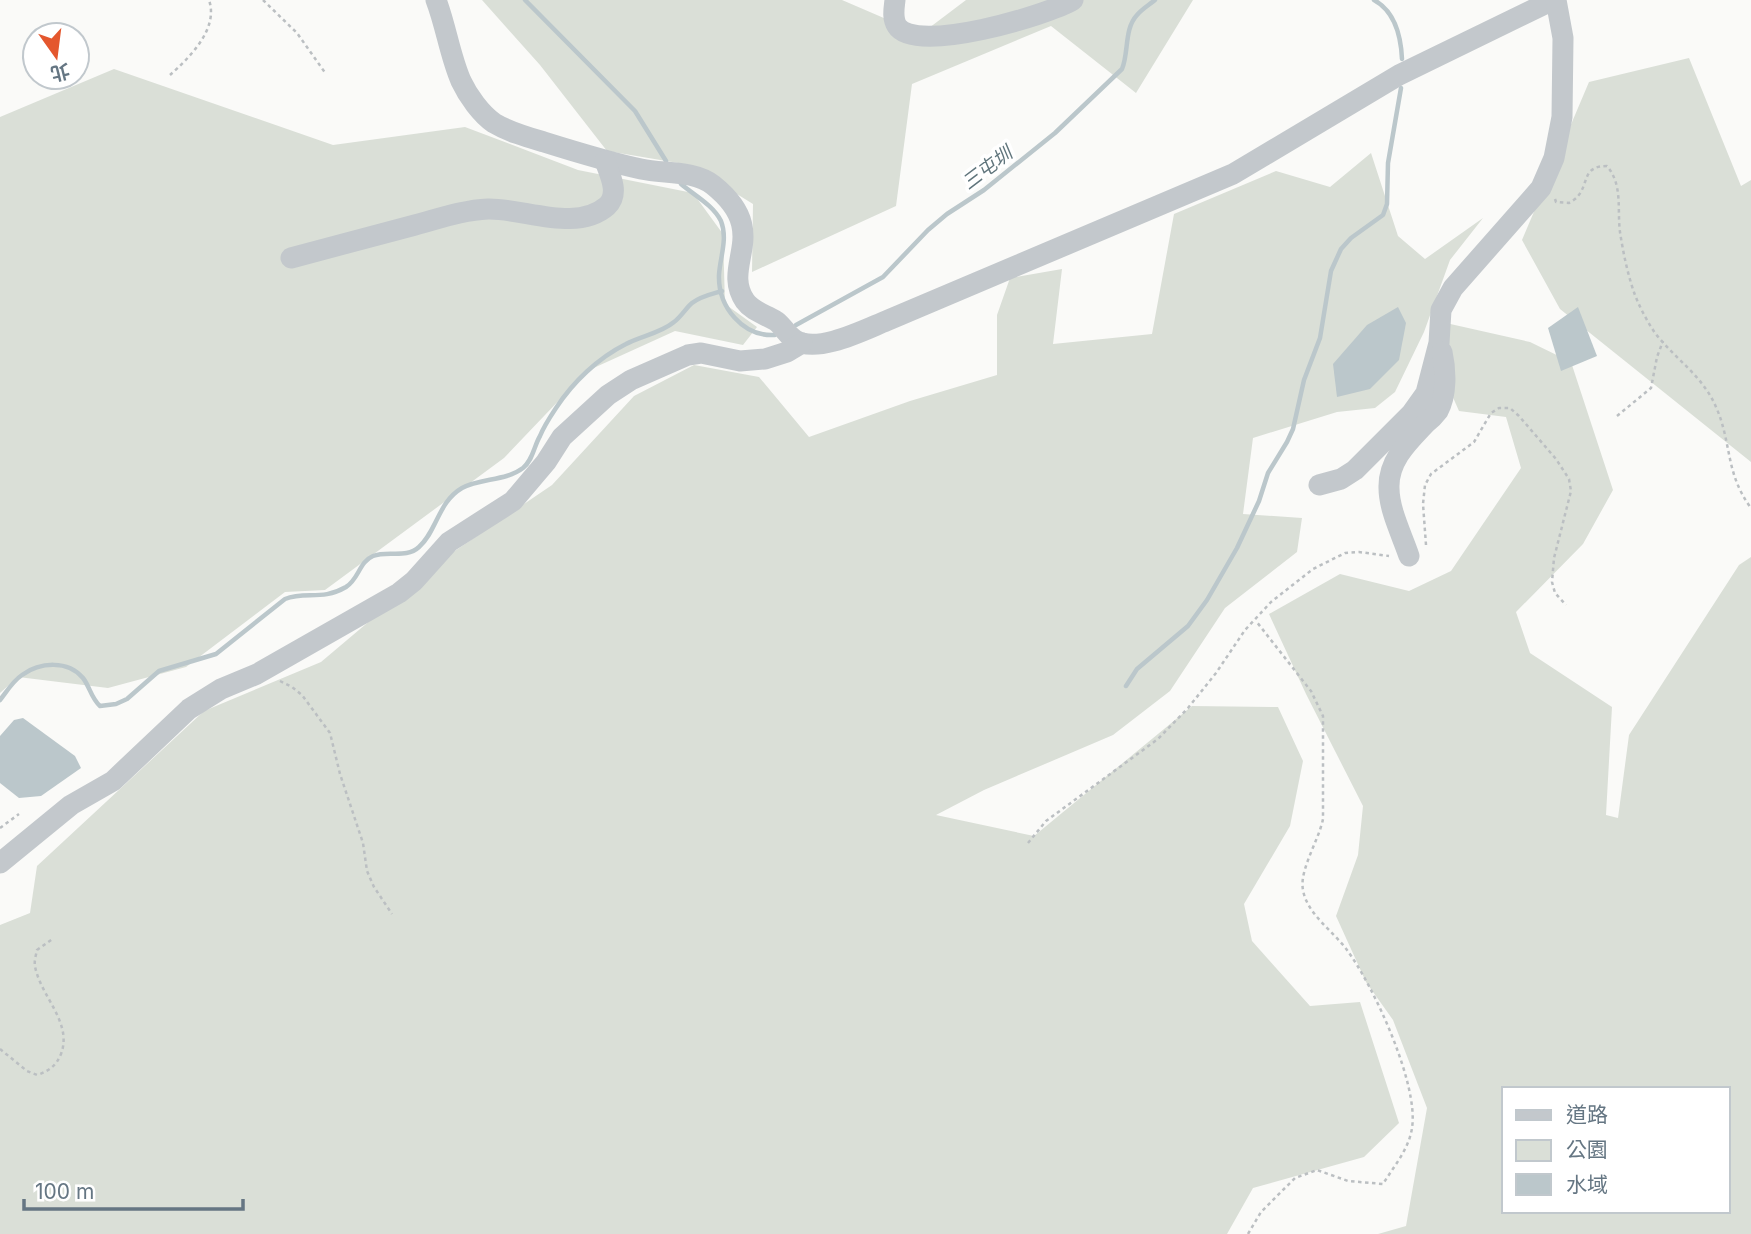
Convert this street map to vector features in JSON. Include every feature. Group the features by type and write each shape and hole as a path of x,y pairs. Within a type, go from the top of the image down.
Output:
{"street":[{"path":"436,0 461,82 480,110 494,123 605,161 664,174 689,175 711,184 734,205 741,219 744,232 738,284 744,300 754,310 776,321 793,339 815,344 839,340 886,321 1233,174 1399,75 1554,0 1563,38 1562,117 1554,158 1541,188 1453,288 1441,310 1440,343 1426,393 1411,414 1355,470 1341,480 1319,485"},
{"path":"895,0 893,15 898,28 906,34 926,37 986,29 1038,16 1073,0"},
{"path":"291,258 472,210 506,210 560,219 591,215 608,205 614,194 613,182 605,161"},
{"path":"0,863 71,805 113,781 189,709 221,689 257,674 398,593 414,581 449,542 513,500 562,437 608,395 631,380 688,355 701,353 740,361 765,359 787,352 802,343"},
{"path":"1409,556 1388,489 1394,461 1401,450 1438,411 1444,387 1445,363 1440,343"}],"path":[{"path":"170,75 187,60 201,41 212,9 209,0"},
{"path":"263,0 297,33 326,74"},
{"path":"1551,191 1556,202 1569,204 1579,195 1585,177 1598,166 1607,166 1615,175 1620,203 1620,230 1634,292 1645,317 1663,341 1699,379 1717,407 1735,481 1751,508"},
{"path":"1617,416 1651,388 1663,341"},
{"path":"1028,843 1046,821 1158,739 1216,673 1245,630 1271,602 1313,569 1345,553 1409,556 1424,550 1427,541 1423,504 1425,485 1431,474 1474,442 1491,413 1499,408 1510,408 1519,415 1569,479 1571,491 1554,558 1552,582 1555,593 1566,605"},
{"path":"1248,1234 1261,1212 1295,1178 1317,1170 1348,1181 1382,1184 1407,1147 1412,1125 1410,1086 1359,966 1309,907 1303,891 1302,877 1320,835 1323,819 1323,716 1311,691 1255,620"},
{"path":"257,674 292,687 302,695 330,733 340,774 363,843 367,871 392,914"},
{"path":"0,828 19,814"},
{"path":"0,1049 27,1071 37,1075 50,1071 58,1061 64,1045 61,1023 35,964 37,950 54,937"}],"green space":[{"path":"482,0 842,0 921,34 966,0 1193,0 1136,93 1051,26 912,84 896,206 752,272 753,204 690,165 607,151 540,65"},
{"path":"1689,58 1741,186 1751,180 1751,462 1560,309 1522,240 1589,82"},
{"path":"114,69 333,145 465,127 578,170 693,193 723,234 725,304 757,327 743,345 675,331 587,371 504,458 325,590 285,592 186,667 108,688 18,677 0,693 0,117 62,91 91,91 91,79"},
{"path":"1371,153 1398,236 1425,259 1483,218 1450,260 1424,332 1395,392 1375,408 1337,412 1253,438 1243,514 1302,518 1297,552 1225,608 1170,691 1113,735 984,790 936,815 1034,836 1192,706 1278,707 1303,761 1290,826 1244,904 1252,941 1310,1006 1360,1002 1399,1123 1364,1157 1253,1188 1227,1234 0,1234 0,925 30,913 37,866 204,711 321,662 443,559 552,485 634,396 694,365 759,377 809,437 910,401 997,375 997,315 1010,278 1062,269 1053,344 1152,334 1174,214 1276,171 1330,187"},
{"path":"1437,321 1530,342 1571,362 1613,490 1583,544 1516,612 1530,653 1612,707 1606,815 1618,818 1629,735 1739,565 1751,557 1751,1234 1378,1234 1406,1226 1427,1108 1393,1020 1366,982 1336,916 1358,855 1363,806 1269,614 1340,574 1409,591 1451,571 1521,468 1506,417 1459,411 1436,359"}],"water":[{"path":"1398,307 1406,323 1399,360 1370,389 1337,397 1333,364 1367,325"},
{"path":"1578,307 1597,356 1561,371 1548,328"},
{"path":"23,718 75,756 81,768 41,796 19,798 0,783 0,736 14,720"}],"waterway":[{"name":"三屯圳","path":"525,0 635,111 666,161"},
{"name":"三屯圳","path":"796,325 883,277 947,214 984,190 1055,133 1122,69 1130,27 1141,11 1155,0"},
{"path":"1374,0 1388,11 1396,26 1402,59"},
{"path":"1126,686 1137,669 1188,626 1207,600 1237,548 1259,501 1268,473 1293,429 1304,380 1320,338 1331,271 1341,249 1351,238 1383,215 1387,204 1388,163 1401,88"},
{"name":"三屯圳","path":"681,184 708,205 721,221 724,241 719,275 720,287 728,309 735,318 753,331 775,335"},
{"path":"0,700 22,675 37,667 54,665 77,672 100,706 116,704 127,699 159,671 216,654 285,599 329,594 350,584 365,562 373,556 414,551 430,533 454,494 469,485 509,475 526,465 556,408 578,380 596,364 626,344 669,326 695,301 722,291"}]}
